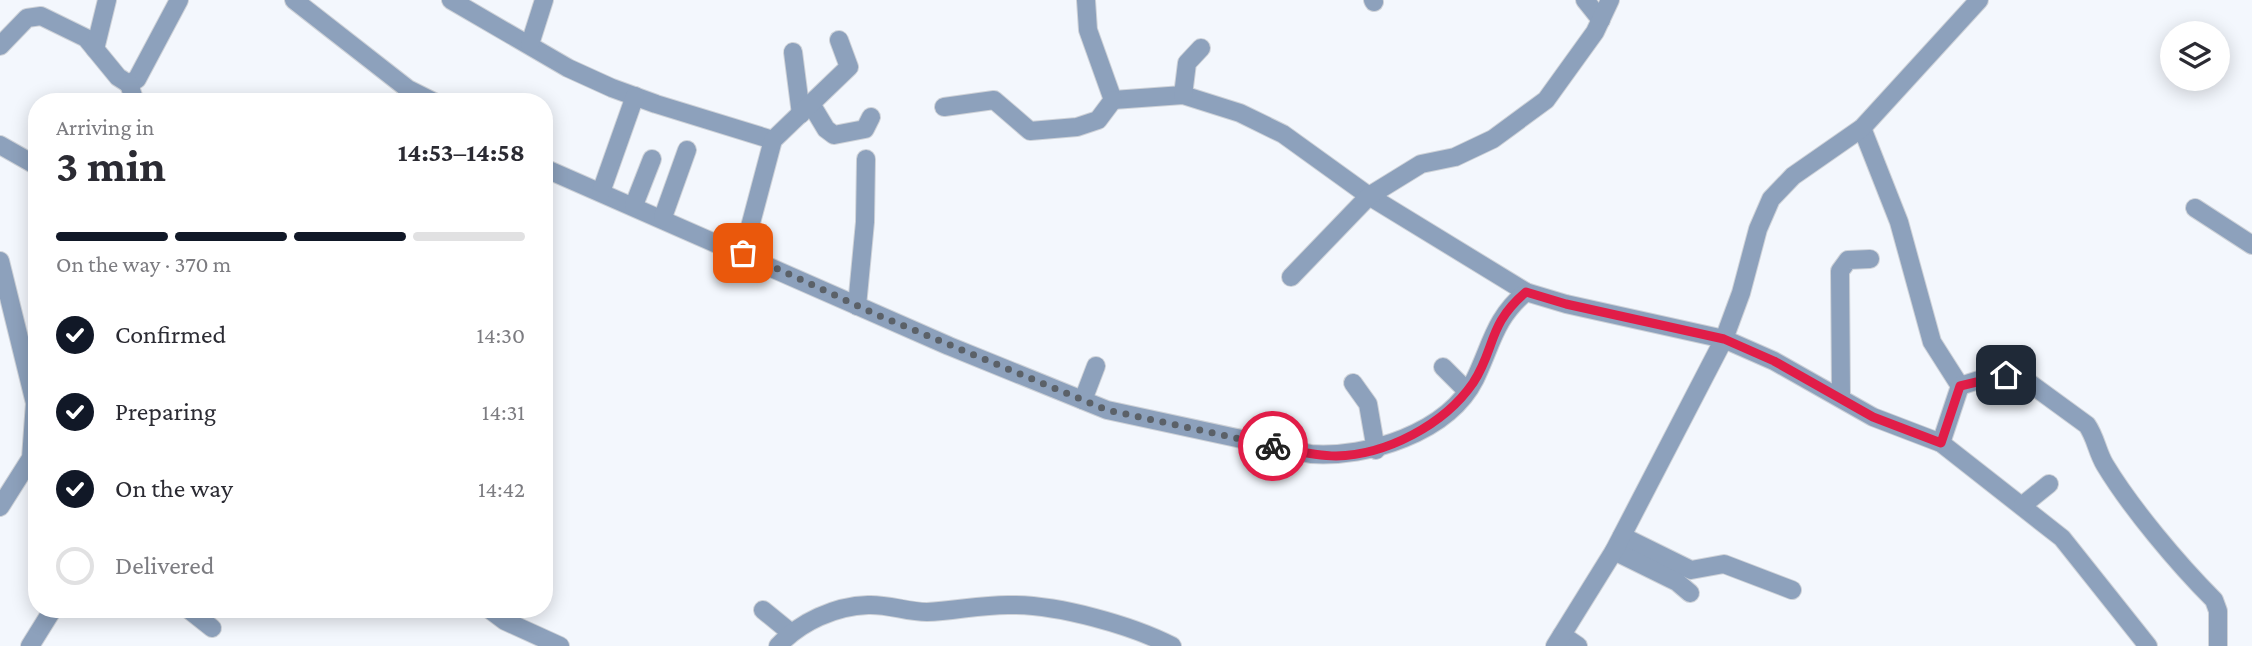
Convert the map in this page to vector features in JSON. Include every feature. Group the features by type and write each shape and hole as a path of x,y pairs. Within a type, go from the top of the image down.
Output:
{"street":[{"path":"95,49 107,0"},
{"path":"0,46 27,18 35,16 69,28 86,38 132,93 179,0"},
{"path":"294,0 416,93"},
{"path":"451,0 568,68 635,96 773,140"},
{"path":"530,44 540,22 544,0"},
{"path":"1086,0 1088,30 1113,100"},
{"path":"1585,0 1601,20"},
{"path":"1291,277 1369,195 1421,164 1455,157 1493,139 1546,100 1571,69 1610,0"},
{"path":"1578,646 1558,640 1618,543 1724,339 1741,293 1758,229 1771,199 1793,176 1862,128 1979,0"},
{"path":"743,253 773,140 849,67 839,40"},
{"path":"1183,94 1187,63 1201,48"},
{"path":"793,52 806,109 826,129 834,135 865,129 871,117"},
{"path":"944,107 994,100 1023,128 1036,132 1098,120 1113,100 1183,94 1240,113 1283,134 1369,195 1526,292 1566,304 1724,339 1774,361 1873,417 1941,443 2062,538 2148,646"},
{"path":"601,192 635,96"},
{"path":"1862,128 1899,222 1932,342 1960,386"},
{"path":"0,145 28,161"},
{"path":"663,217 687,150"},
{"path":"634,205 652,159"},
{"path":"857,306 866,208 866,159"},
{"path":"553,171 663,217 857,306 1107,410 1311,454 1337,456 1377,450 1430,424 1474,381 1495,327 1509,306 1526,292"},
{"path":"2195,208 2252,245"},
{"path":"1841,397 1840,271 1848,260 1870,258"},
{"path":"0,261 7,317 28,382"},
{"path":"1083,400 1096,366"},
{"path":"1443,367 1466,390"},
{"path":"1960,386 1984,378 2020,376 2087,425 2104,464 2155,531 2214,600 2218,611 2218,646"},
{"path":"1353,383 1368,404 1377,450"},
{"path":"1941,443 1960,386"},
{"path":"0,507 24,472 28,458"},
{"path":"2023,505 2049,484"},
{"path":"1618,543 1691,570 1724,564 1792,590"},
{"path":"1618,543 1690,593"},
{"path":"763,610 784,639 819,617 870,605 926,612 1016,604 1132,629 1172,646"},
{"path":"30,646 47,618"},
{"path":"199,618 212,628"},
{"path":"501,618 560,646"}],"way so far":[{"path":"743,253 949,346 1107,410 1273,446"}],"route":[{"path":"1273,446 1337,456 1377,450 1430,424 1454,404 1474,381 1495,327 1509,306 1526,292 1566,304 1724,339 1774,361 1873,417 1941,443 1960,386 1984,378 2006,375"}]}
